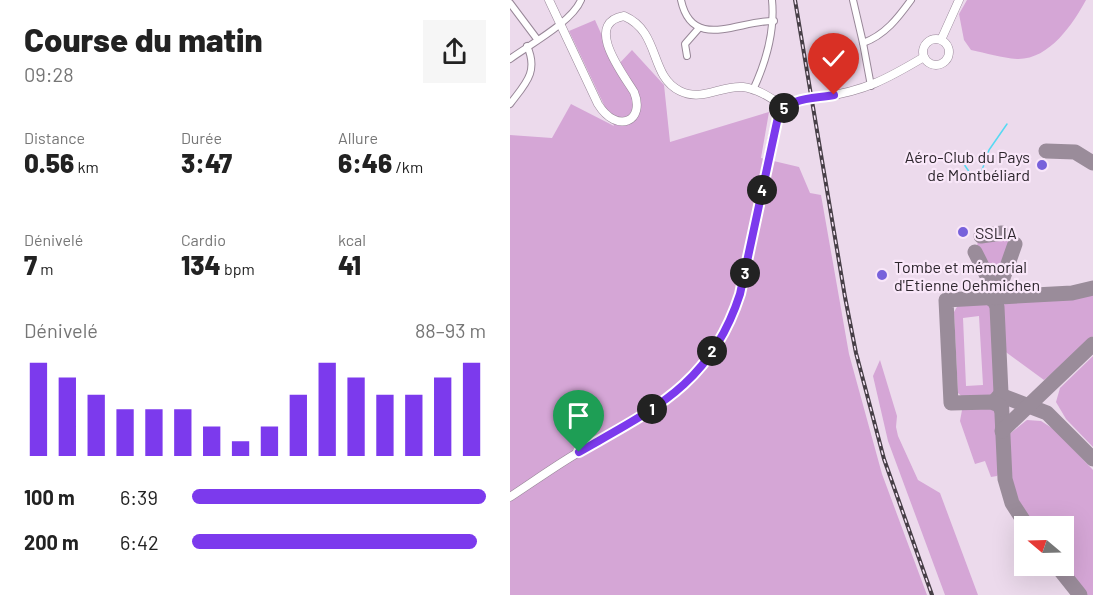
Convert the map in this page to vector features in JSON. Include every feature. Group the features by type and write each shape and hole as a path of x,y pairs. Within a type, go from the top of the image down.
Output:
{"street":[{"path":"549,0 602,111 607,117 621,122 628,120 634,115 637,99 606,41 608,26 617,17 624,16 639,24 661,72 678,91 695,96 738,87 753,90 785,107"},
{"path":"510,59 560,23 576,9 581,0"},
{"path":"681,0 688,20 699,28 712,30 774,21"},
{"path":"753,90 774,21 772,0"},
{"path":"852,0 871,86"},
{"path":"863,43 883,33 899,17 911,0"},
{"path":"940,40 959,0"},
{"path":"510,3 537,39"},
{"path":"687,56 685,44 699,28"},
{"path":"932,39 940,40 949,49 946,61 940,64 932,64 924,57 926,45 932,39"},
{"path":"510,104 528,80 532,68 532,57 527,46"},
{"path":"510,497 579,452 664,402 688,382 713,350 731,317 740,294 773,135 778,117 785,107 792,102 854,92 871,86 924,57"}],"shaded area":[{"path":"967,0 1086,0 1059,39 1039,54 1017,59 971,50 964,40 959,14"},
{"path":"595,20 616,67 632,50 664,85 670,142 769,112 761,158 799,167 810,193 821,195 849,354 882,474 927,595 510,595 510,135 552,138 571,104 614,126 569,31"},
{"path":"1002,234 1007,236 1011,243 994,284 982,262 977,244 979,239"},
{"path":"1093,293 1093,336 1071,359 1044,380 1003,350 1001,313 1005,302 1075,298"},
{"path":"986,302 993,308 997,392 991,398 966,400 958,393 954,312 962,303","holes":["979,316 983,385 966,386 963,318"]},
{"path":"1093,356 1093,447 1066,419 1056,402 1060,388"},
{"path":"880,360 897,416 898,436 918,480 940,493 978,595 945,595 888,441 873,376"},
{"path":"991,407 998,412 1001,469 997,476 991,477 985,461 975,464 960,421 962,410"},
{"path":"1027,420 1041,421 1055,430 1093,470 1093,595 1087,595 1072,576 1074,516 1027,516 1020,504 1012,484 1007,436"}],"waterway":[{"path":"955,151 970,173 980,176 989,150 1007,124"}],"taxiway":[{"path":"1046,151 1075,152 1093,163"},
{"path":"981,236 1002,233"},
{"path":"996,298 1015,244"},
{"path":"975,252 996,294"},
{"path":"1001,409 999,405 991,402 951,403 946,300 1072,293 1093,288"},
{"path":"990,298 997,307 1005,479 1012,503 1020,516"},
{"path":"1002,431 1093,344"},
{"path":"994,402 1000,395 1047,413 1093,459"},
{"path":"1065,576 1080,595"}],"railway":[{"path":"795,0 856,353 884,459 932,595"}],"place":[{"name":"Aéro-Club du Pays de Montbéliard","path":"1042,165"},
{"name":"SSLIA","path":"963,232"},
{"name":"Tombe et mémorial d'Etienne Oehmichen","path":"882,275"}],"route":[{"path":"579,452 664,402 688,382 713,350 731,317 740,294 776,121 780,112 792,102 834,95"}]}
